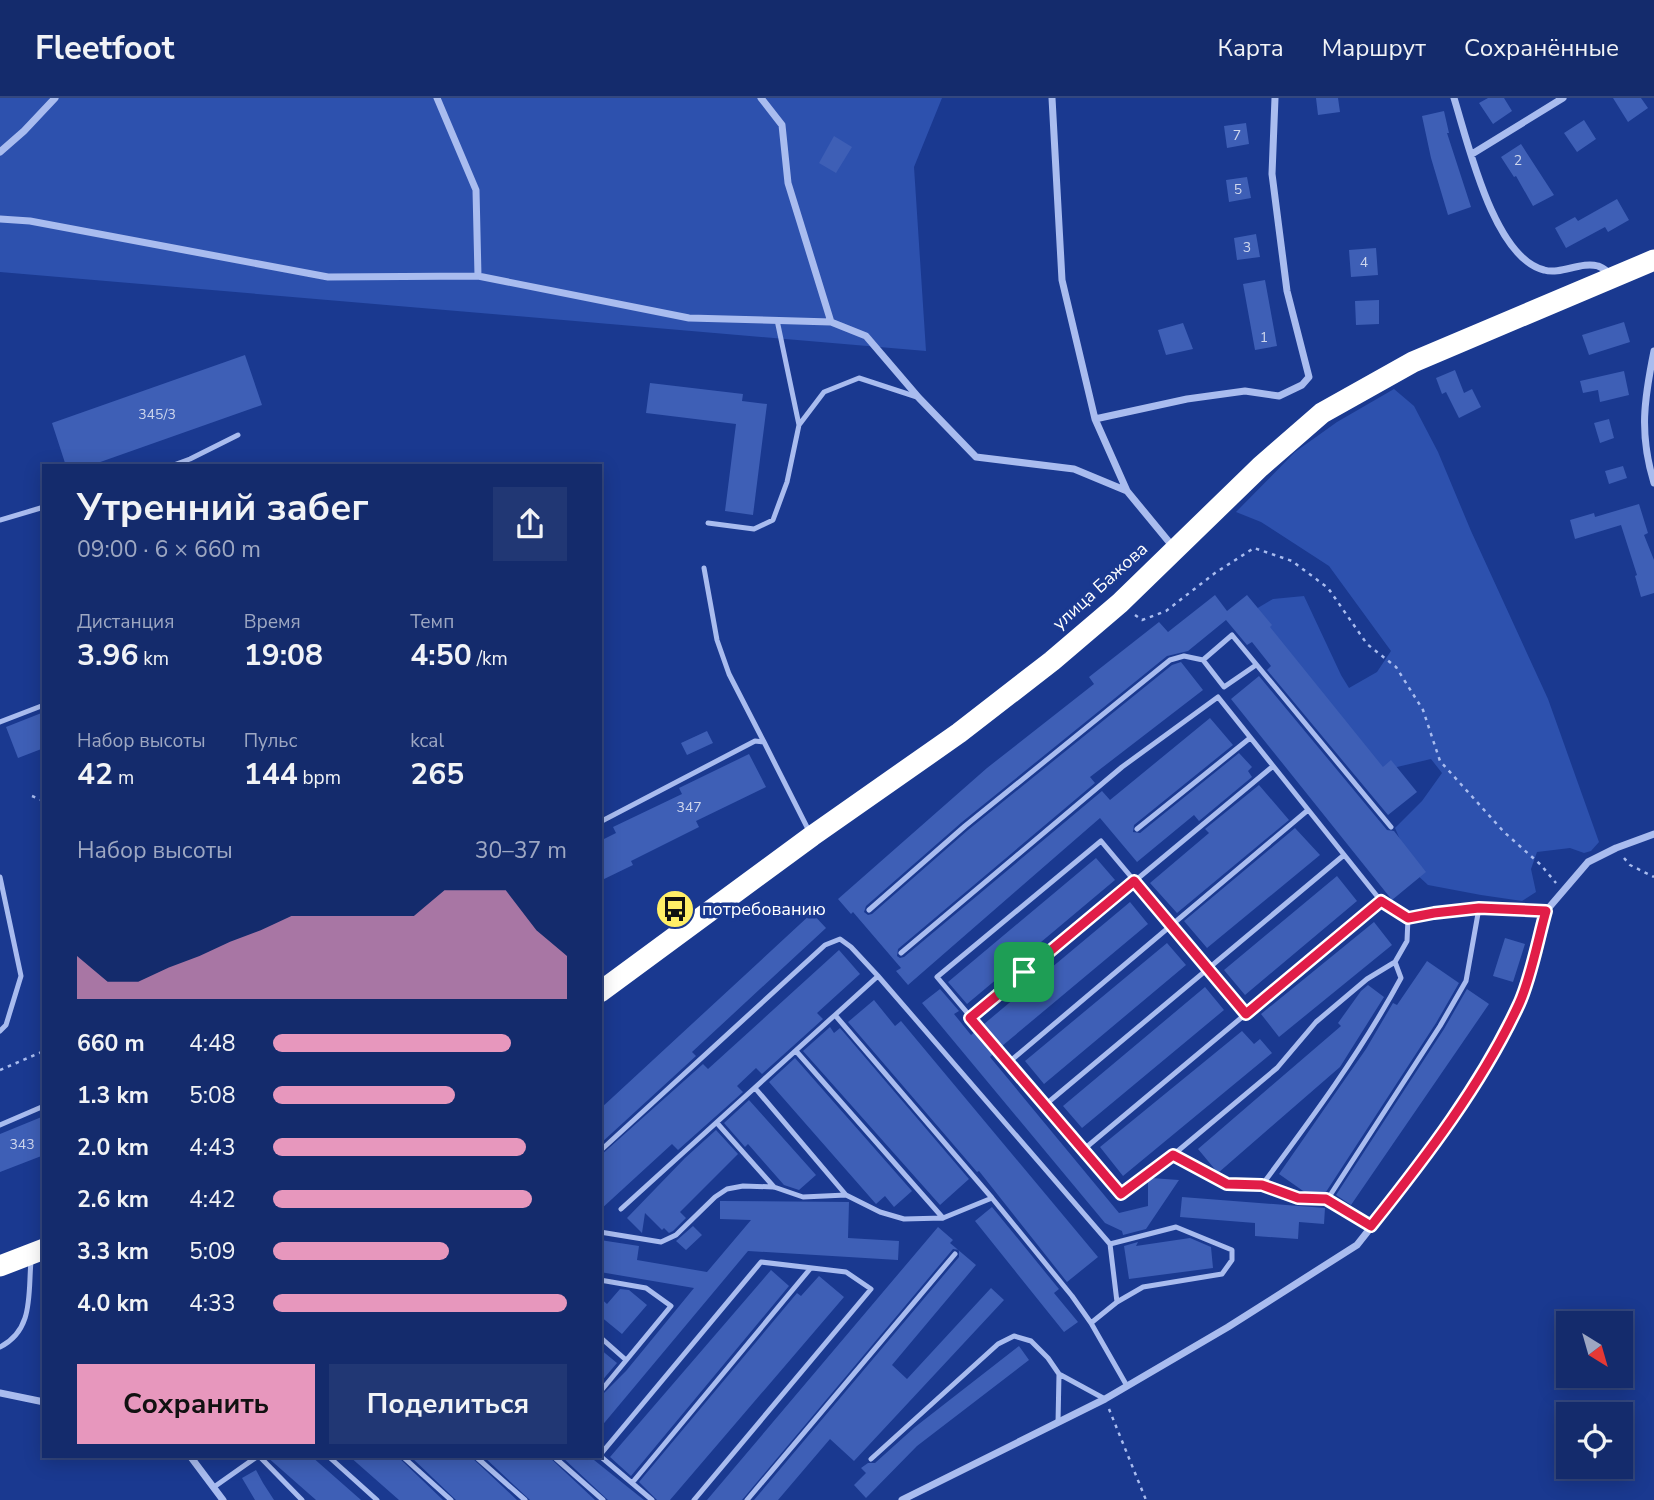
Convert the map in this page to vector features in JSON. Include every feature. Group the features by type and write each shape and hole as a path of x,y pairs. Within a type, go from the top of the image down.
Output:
{"highway":[{"name":"улица Бажова","path":"602,991 812,836 959,733 1052,661 1120,603 1259,467 1322,414 1413,362 1654,260"},
{"path":"0,1266 37,1252"}],"street":[{"path":"0,152 55,98"},
{"path":"438,98 476,190 478,276"},
{"path":"761,98 782,125 788,184 831,323"},
{"path":"1052,98 1062,280 1095,419 1126,491 1175,548"},
{"path":"1095,419 1187,399 1245,391 1279,396 1302,385 1309,377 1287,291 1272,174 1275,98"},
{"path":"1454,98 1497,226 1517,254 1529,265 1547,271 1597,266 1616,277"},
{"path":"1472,154 1563,98"},
{"path":"0,219 30,221 328,276 478,276 689,318 831,323 866,336 919,398 976,457 1074,469 1126,491"},
{"path":"1654,351 1644,418 1645,455 1654,483"},
{"path":"902,1500 1105,1399 1228,1327 1357,1245 1417,1169 1480,1075 1521,1002 1546,911 1588,862 1654,834"},
{"path":"0,1393 42,1402"},
{"path":"192,1458 223,1500"}],"lane":[{"path":"708,523 754,529 773,520 787,482 799,425 777,320"},
{"path":"799,425 824,392 859,378 919,398"},
{"path":"176,464 238,435"},
{"path":"0,520 42,508"},
{"path":"704,568 717,640 729,674 812,836"},
{"path":"1203,660 1232,635 1391,827"},
{"path":"869,910 965,826 1170,660 1184,656 1203,660 1224,687"},
{"path":"901,953 1111,775 1256,665"},
{"path":"1218,696 1381,901 1408,918 1479,908 1546,911"},
{"path":"0,722 42,706"},
{"path":"1137,829 1250,738"},
{"path":"602,821 755,741 764,742"},
{"path":"970,1018 1272,767"},
{"path":"1008,1063 1307,810"},
{"path":"1246,1014 1101,841 937,977 1121,1194 1173,1155 1278,1068 1316,1022 1367,979 1395,962 1406,941 1408,918"},
{"path":"1045,1105 1344,855"},
{"path":"0,877 21,976 6,1025 0,1031"},
{"path":"1083,1150 1381,901"},
{"path":"1326,1199 1440,1026 1466,981 1479,908"},
{"path":"602,1149 825,945 840,939 878,976 1110,1244 1117,1302"},
{"path":"1262,1185 1374,1029 1401,978 1395,962"},
{"path":"621,1209 878,976"},
{"path":"835,1015 1072,1296 1091,1323 1127,1386"},
{"path":"796,1051 943,1218"},
{"path":"755,1088 846,1195 880,1212 904,1219 943,1218 992,1198"},
{"path":"0,1125 42,1107"},
{"path":"717,1123 774,1187"},
{"path":"1173,1155 1227,1184 1262,1185 1298,1198 1326,1199 1371,1226"},
{"path":"602,1232 661,1242 676,1235 715,1197 727,1189 743,1186 774,1187 803,1197 846,1195"},
{"path":"1091,1323 1117,1302 1143,1287 1222,1274 1232,1260 1232,1250 1176,1227 1110,1244"},
{"path":"0,1347 21,1331 37,1252"},
{"path":"747,1500 955,1254"},
{"path":"602,1453 761,1262 846,1272 871,1289 694,1500"},
{"path":"632,1483 810,1269"},
{"path":"602,1280 646,1287 671,1306 602,1390"},
{"path":"871,1459 998,1344 1014,1336 1031,1341 1059,1374 1105,1399"},
{"path":"602,1339 626,1360"},
{"path":"1058,1423 1059,1374"},
{"path":"602,1457 652,1500"},
{"path":"214,1487 256,1458"},
{"path":"261,1458 302,1500"},
{"path":"330,1458 377,1500"},
{"path":"404,1458 452,1500"},
{"path":"477,1458 525,1500"},
{"path":"555,1458 603,1500"},
{"path":"293,1492 294,1500"}],"path":[{"path":"1120,603 1142,620 1166,611 1215,573 1254,548 1292,561 1328,588 1367,644 1396,667 1423,710 1440,761 1504,832 1541,865 1563,890"},
{"path":"32,796 42,800"},
{"path":"1616,848 1630,865 1654,877"},
{"path":"0,1070 42,1052"},
{"path":"1105,1399 1146,1500"}],"shaded area":[{"path":"0,98 942,98 914,167 926,351 0,272"},
{"path":"1394,389 1414,406 1438,452 1548,699 1599,842 1591,851 1584,853 1570,848 1537,852 1531,869 1536,892 1522,901 1428,885 1414,872 1395,828 1422,801 1442,773 1431,759 1380,771 1280,644 1256,609 1273,599 1304,596 1349,688 1377,672 1391,651 1329,566 1261,522 1236,512 1295,452 1337,422"}],"building":[{"path":"1316,98 1338,98 1340,112 1318,115"},
{"path":"1488,98 1504,98 1512,111 1493,124 1479,103"},
{"path":"1613,98 1641,98 1648,108 1628,122"},
{"path":"1444,111 1447,133 1471,207 1448,215 1422,116"},
{"path":"1584,120 1596,139 1577,152 1564,133"},
{"path":"1246,123 1249,144 1227,148 1224,126"},
{"path":"834,136 852,147 836,173 819,163"},
{"path":"1521,144 1554,195 1533,206 1516,176 1514,177 1501,157"},
{"path":"1247,177 1251,198 1229,202 1226,180"},
{"path":"1617,199 1629,220 1608,232 1605,227 1566,248 1555,228 1575,217 1578,221"},
{"path":"1256,234 1260,257 1237,260 1234,238"},
{"path":"1376,248 1378,275 1351,277 1349,250"},
{"path":"1265,280 1277,346 1255,350 1243,284"},
{"path":"1379,300 1379,324 1356,325 1355,301"},
{"path":"1624,322 1630,342 1589,355 1582,335"},
{"path":"1183,323 1193,349 1166,355 1158,330"},
{"path":"245,355 262,405 95,464 65,464 52,423"},
{"path":"1455,370 1464,393 1472,389 1481,407 1459,418 1446,392 1442,394 1436,378"},
{"path":"1624,371 1629,395 1600,402 1598,390 1583,393 1580,381"},
{"path":"650,383 743,394 742,401 767,404 753,515 725,511 736,424 646,413"},
{"path":"1609,419 1614,438 1600,443 1594,423"},
{"path":"1623,466 1627,478 1609,484 1605,471"},
{"path":"1639,504 1648,533 1644,535 1654,560 1654,593 1641,597 1621,525 1575,539 1570,520 1594,513 1595,517"},
{"path":"1215,595 1227,611 1247,595 1383,767 1391,760 1417,792 1388,815 1267,670 1271,666 1252,642 1247,645 1226,620 1188,651 1167,656 962,822 866,906 864,912 872,914 968,830 1172,665 1181,662 1203,690 1090,777 1095,783 898,949 897,956 904,957 1102,791 1110,800 1210,718 1233,745 1134,825 1133,832 1140,833 1239,753 1252,767 1248,771 1252,777 1199,821 1194,815 1137,862 1100,818 908,985 896,971 901,968 853,912 851,914 838,899 987,768 1094,684 1089,677 1159,622 1168,632"},
{"path":"1259,676 1387,830 1394,831 1426,872 1392,900 1231,699"},
{"path":"42,713 42,749 18,758 6,727"},
{"path":"707,731 713,743 687,755 681,743"},
{"path":"749,754 766,787 696,821 699,827 631,861 633,865 602,880 602,840 616,833 613,827 682,794 679,788"},
{"path":"1259,785 1289,820 1177,913 1150,883 1209,833 1205,829"},
{"path":"1295,828 1320,855 1207,948 1184,921"},
{"path":"1096,858 1115,880 967,1004 948,982"},
{"path":"1337,876 1357,901 1245,995 1224,970"},
{"path":"1130,902 1148,924 1002,1046 984,1024"},
{"path":"812,913 826,928 692,1052 696,1056 602,1142 602,1107"},
{"path":"1374,922 1392,945 1279,1037 1261,1014"},
{"path":"1505,938 1525,944 1513,982 1493,976"},
{"path":"1167,943 1186,965 1044,1084 1025,1061"},
{"path":"839,950 860,974 817,1013 823,1019 762,1074 756,1068 737,1086 743,1092 678,1150 672,1144 602,1208 602,1154 703,1064 708,1069"},
{"path":"1427,961 1459,983 1324,1195 1306,1193 1279,1174 1366,1049 1393,1003 1397,1005"},
{"path":"1368,985 1384,997 1340,1067 1218,1173 1198,1149 1341,1026 1338,1023"},
{"path":"1205,987 1224,1010 1082,1128 1063,1106"},
{"path":"940,989 959,1011 954,1014 971,1035 976,1031 994,1053 990,1057 1119,1213 1148,1206 1148,1180 1151,1178 1179,1180 1146,1229 1123,1235 1122,1231 1105,1223 922,1003"},
{"path":"1467,989 1489,1004 1351,1205 1336,1195"},
{"path":"874,1000 895,1026 901,1021 1098,1257 1067,1282 979,1171 977,1172 848,1022"},
{"path":"830,1027 834,1033 840,1028 969,1179 940,1205 803,1051"},
{"path":"1242,1031 1254,1044 1260,1039 1272,1053 1123,1176 1100,1147"},
{"path":"795,1058 912,1191 894,1207 885,1196 876,1204 769,1082"},
{"path":"749,1100 816,1175 799,1190 784,1185 748,1144 745,1147 724,1123"},
{"path":"42,1117 42,1156 0,1172 0,1134"},
{"path":"716,1130 738,1154 680,1212 686,1218 673,1231 669,1233 664,1228 662,1230 645,1213 642,1233 627,1218"},
{"path":"1182,1197 1325,1208 1324,1224 1299,1222 1298,1239 1255,1236 1255,1223 1180,1217"},
{"path":"720,1201 849,1202 848,1238 899,1241 898,1260 748,1251 602,1426 602,1395 626,1371 694,1288 602,1272 602,1240 639,1246 637,1260 707,1272 751,1220 720,1219"},
{"path":"992,1207 1059,1289 1054,1293 1078,1322 1064,1332 975,1221"},
{"path":"693,1226 702,1235 686,1250 676,1241"},
{"path":"938,1227 953,1240 950,1243 958,1250 953,1249 742,1500 707,1500"},
{"path":"1190,1238 1211,1247 1213,1268 1129,1279 1124,1246 1138,1242 1136,1246"},
{"path":"959,1251 976,1265 892,1365 907,1379 991,1288 1004,1300 854,1461 830,1439 778,1500 754,1500 959,1257"},
{"path":"771,1270 789,1286 631,1476 610,1457"},
{"path":"819,1276 844,1297 670,1500 657,1500 639,1482 797,1293 801,1296"},
{"path":"620,1289 629,1290 647,1305 622,1334 602,1318 602,1300 607,1304"},
{"path":"1019,1346 1029,1360 917,1446 866,1498 854,1485 866,1473 861,1468 868,1463 875,1463 915,1427"},
{"path":"602,1351 617,1363 602,1381"},
{"path":"268,1458 313,1458 361,1500 316,1500"},
{"path":"351,1458 399,1458 443,1500 399,1500"},
{"path":"412,1458 472,1458 517,1500 456,1500"},
{"path":"485,1458 550,1458 595,1500 530,1500"},
{"path":"563,1458 592,1458 644,1500 608,1500"},
{"path":"256,1470 274,1500 255,1500 242,1478"}],"place":[{"name":"потребованию","path":"675,909"}],"route":[{"path":"1134,881 1246,1014 1381,901 1408,918 1479,908 1546,911 1521,1002 1480,1075 1417,1169 1371,1226 1326,1199 1298,1198 1262,1185 1227,1184 1173,1155 1121,1194 970,1018 1024,972 1134,881"}]}
